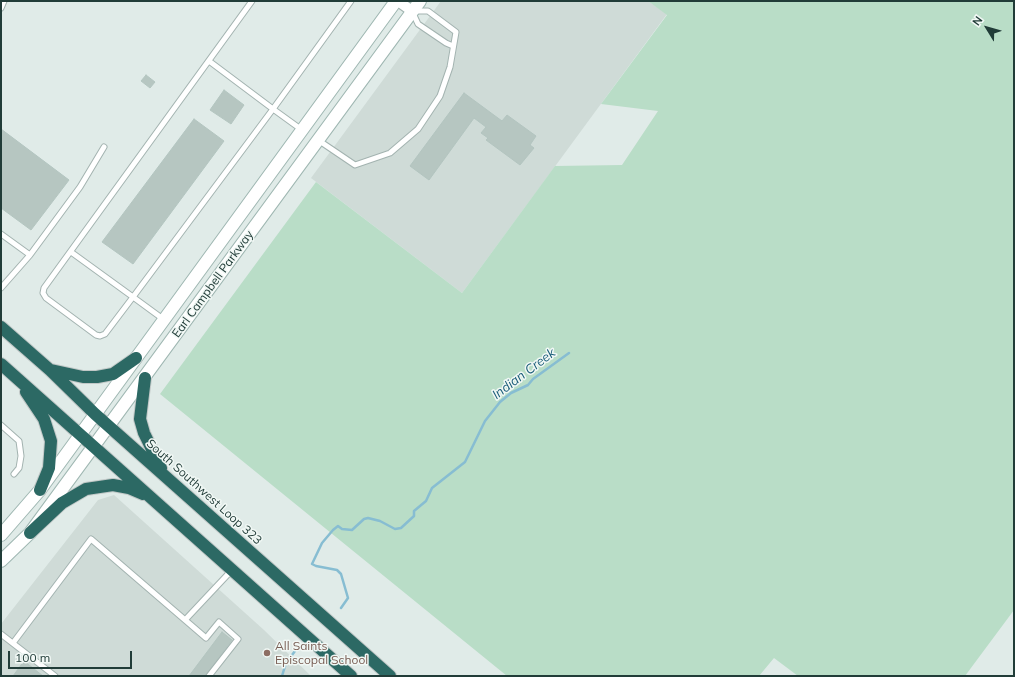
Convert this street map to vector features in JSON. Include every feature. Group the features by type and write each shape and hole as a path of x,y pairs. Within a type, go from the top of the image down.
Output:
{"highway":[{"name":"South Southwest Loop 323","path":"1,327 50,370 95,414 390,676"},
{"path":"50,370 83,377 97,377 113,374 136,358"},
{"path":"1,364 351,676"},
{"path":"17,378 44,419 50,436 50,461 40,490"},
{"path":"144,378 140,419 144,433 164,475"},
{"path":"30,533 69,498 92,487 121,486 153,498"}],"main road":[{"name":"Earl Campbell Parkway","path":"1,535 40,490 163,319 397,1"},
{"name":"Earl Campbell Parkway","path":"1,561 30,533 420,1"}],"street":[{"path":"397,1 412,11"}],"lane":[{"path":"1,8 4,1"},
{"path":"252,1 44,288 43,294 46,298 96,335 105,334 351,1"},
{"path":"318,140 354,165 390,153 418,128 435,105 444,88 453,46 456,32 428,11 412,11 418,24 453,46"},
{"path":"209,61 302,130"},
{"path":"1,288 30,255 80,187 104,147"},
{"path":"1,234 30,255"},
{"path":"71,252 163,319"},
{"path":"1,425 19,442 21,456 19,468 14,474"},
{"path":"13,643 92,540 206,638 219,622 238,638 209,676"},
{"path":"185,620 232,570"},
{"path":"1,634 55,676"}],"shaded area":[{"path":"441,1 648,1 667,14 462,293 311,178"},
{"path":"114,495 264,630 311,676 1,676 1,624 98,500"}],"green space":[{"path":"648,1 1014,1 1014,610 965,676 798,676 774,658 759,676 507,676 160,394 316,182 462,293 555,166 622,165 658,111 601,104 667,15"}],"building":[{"path":"146,75 155,82 150,88 141,81"},
{"path":"224,90 244,105 231,124 210,110"},
{"path":"464,93 502,121 507,115 536,136 530,145 534,148 520,165 486,140 488,138 481,133 486,127 474,118 429,180 410,166"},
{"path":"194,119 224,141 133,264 102,242"},
{"path":"1,129 69,180 31,230 1,208"},
{"path":"222,632 232,640 205,676 189,676"},
{"path":"24,661 43,676 13,676"}],"waterway":[{"name":"Indian Creek","path":"341,608 348,598 341,574 337,570 312,564 322,543 333,530 338,526 342,529 352,530 364,519 368,518 380,521 395,529 401,528 414,516 414,511 426,501 432,488 465,462 485,421 500,402 511,393 528,385 533,379 569,353"},
{"name":"Indian Creek","path":"282,676 286,663 295,651"}],"place":[{"name":"All Saints Episcopal School","path":"267,653"}]}
